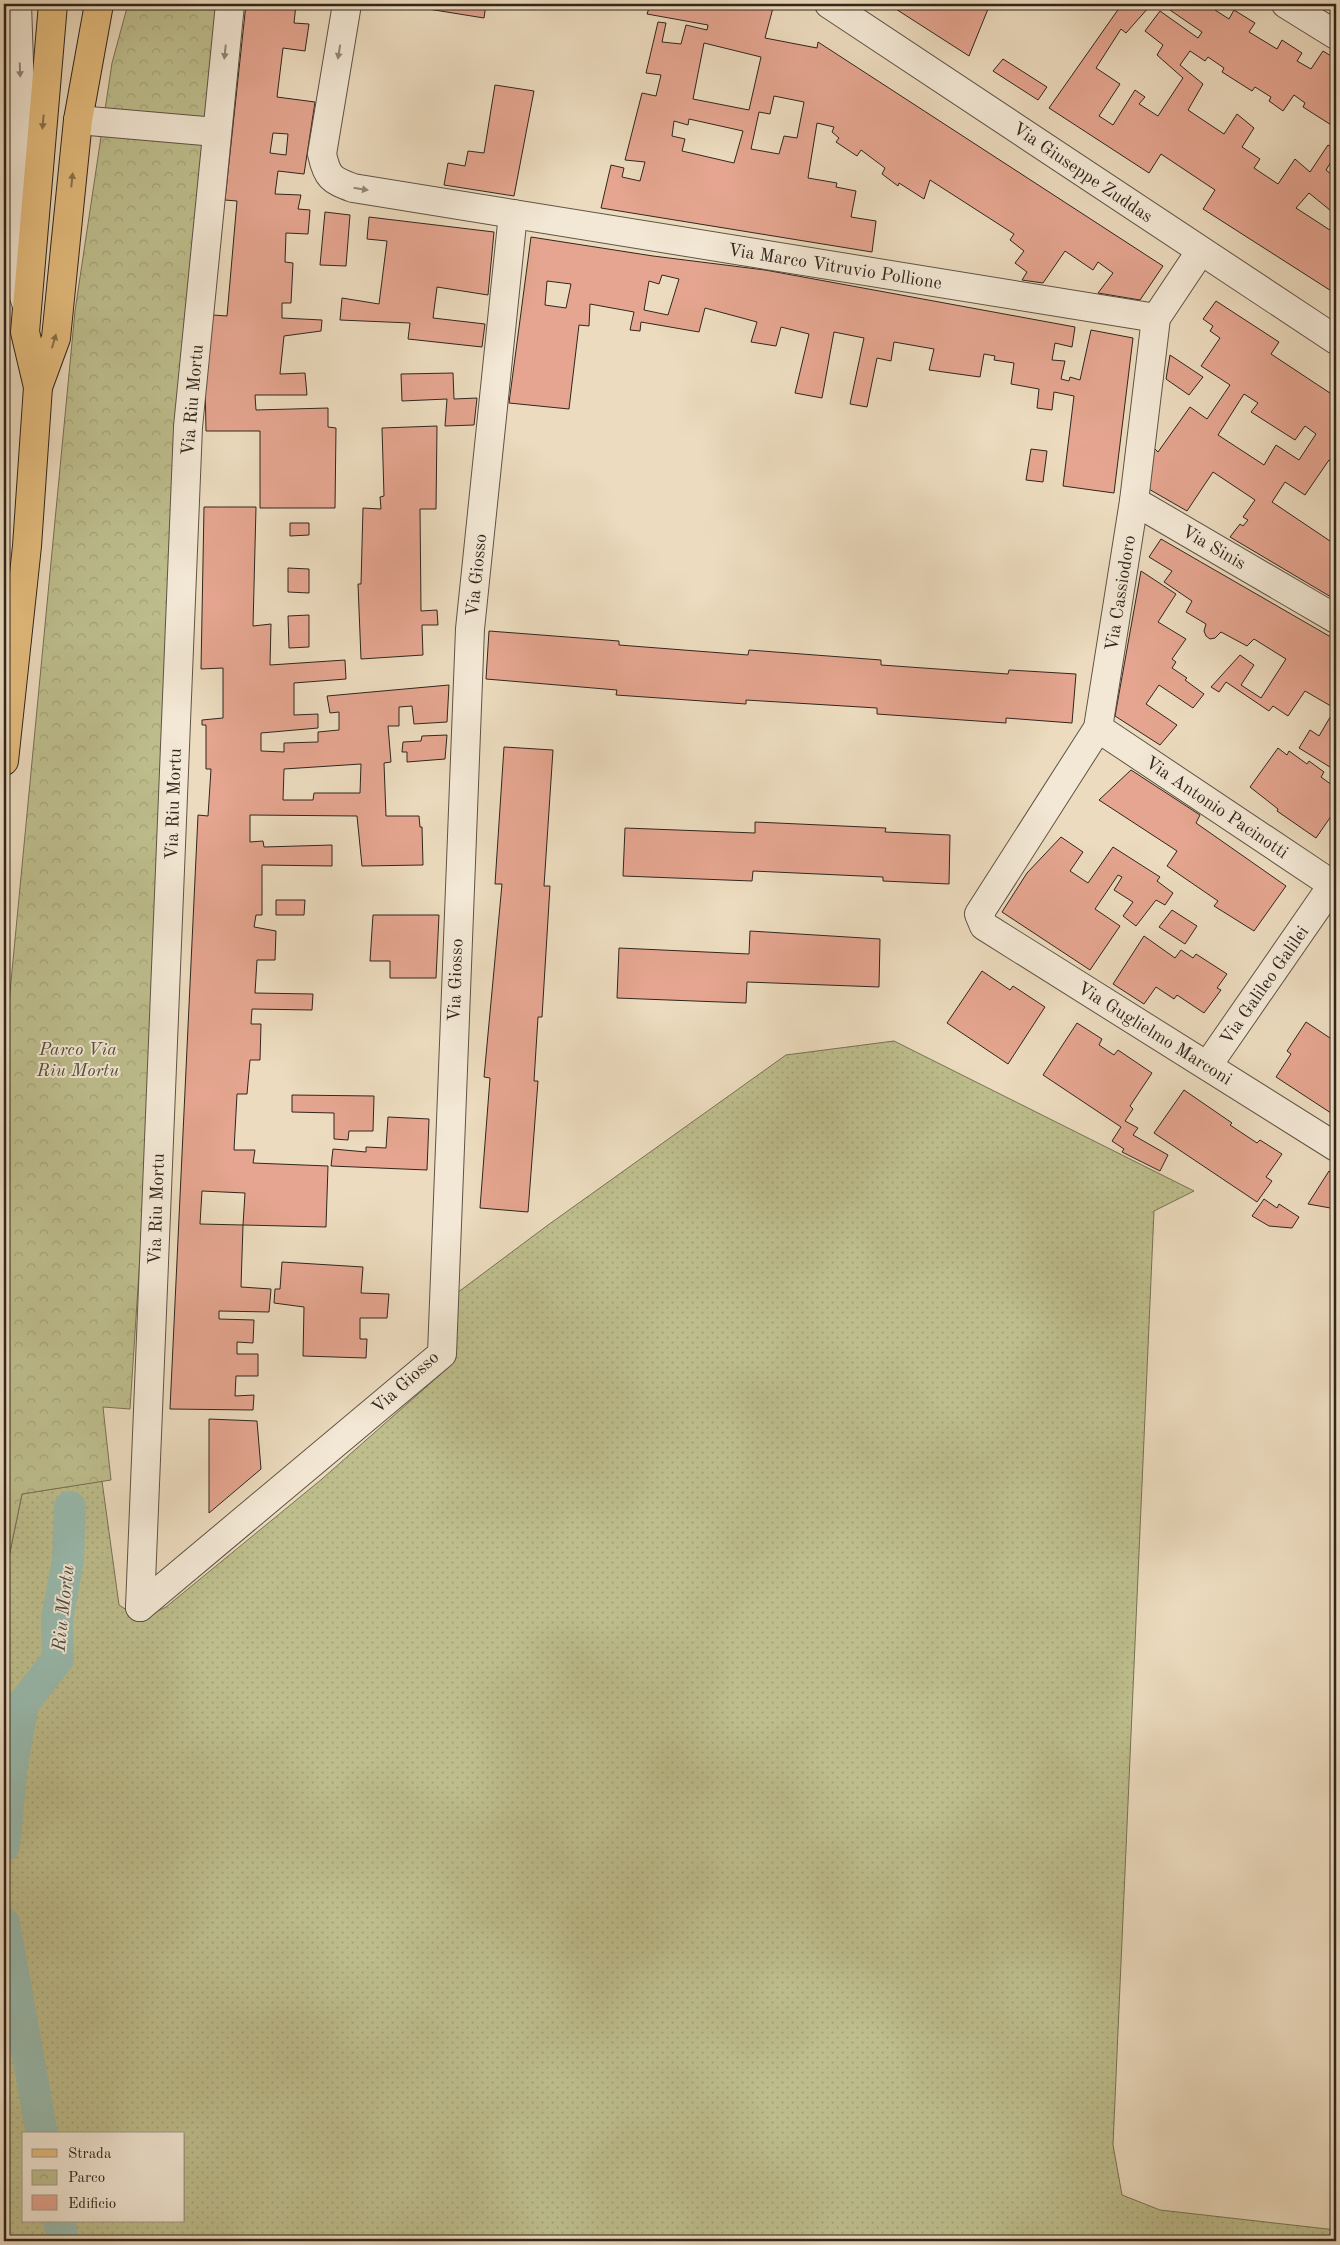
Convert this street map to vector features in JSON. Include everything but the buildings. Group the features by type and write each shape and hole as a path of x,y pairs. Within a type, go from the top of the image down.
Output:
{"main road":[{"path":"38,387 25,332 53,4"},
{"path":"4,761 27,546 38,387 56,338 78,120 99,4"}],"street":[{"path":"17,4 20,92 11,256 27,306"},
{"name":"Via Riu Mortu","path":"140,1606 188,427 230,4"},
{"name":"Via Marco Vitruvio Pollione","path":"347,4 322,154 327,174 337,182 353,188 1156,318"},
{"name":"Via Giuseppe Zuddas","path":"829,4 1026,133 1200,252 1336,340"},
{"path":"1286,4 1336,35"},
{"path":"78,120 216,132"},
{"name":"Via Giosso","path":"140,1606 442,1354 470,628 513,214"},
{"name":"Via Cassiodoro","path":"979,914 1098,728 1134,501 1156,318 1200,252"},
{"name":"Via Sinis","path":"1134,501 1336,619"},
{"name":"Via Antonio Pacinotti","path":"1098,728 1335,884"},
{"name":"Via Galileo Galilei","path":"1208,1065 1335,884"},
{"name":"Via Guglielmo Marconi","path":"979,914 984,926 1336,1147"}],"green space":[{"name":"Parco Via Riu Mortu","path":"128,4 222,4 130,1409 103,1407 111,1480 22,1494 4,1581 4,1055 75,311 112,63"},
{"path":"894,1041 1194,1191 1154,1211 1113,2145 1122,2195 1160,2210 1336,2230 1336,2241 4,2241 4,1581 22,1494 102,1481 119,1605 141,1619 166,1607 322,1479 451,1365 453,1296 548,1225 786,1055"}],"waterway":[{"name":"Riu Mortu","path":"4,1846 12,1764 23,1704 58,1659 57,1619 68,1560 70,1507"},
{"name":"Riu Mortu","path":"4,1923 42,2132"},
{"name":"Riu Mortu","path":"59,2222 63,2241"}]}
